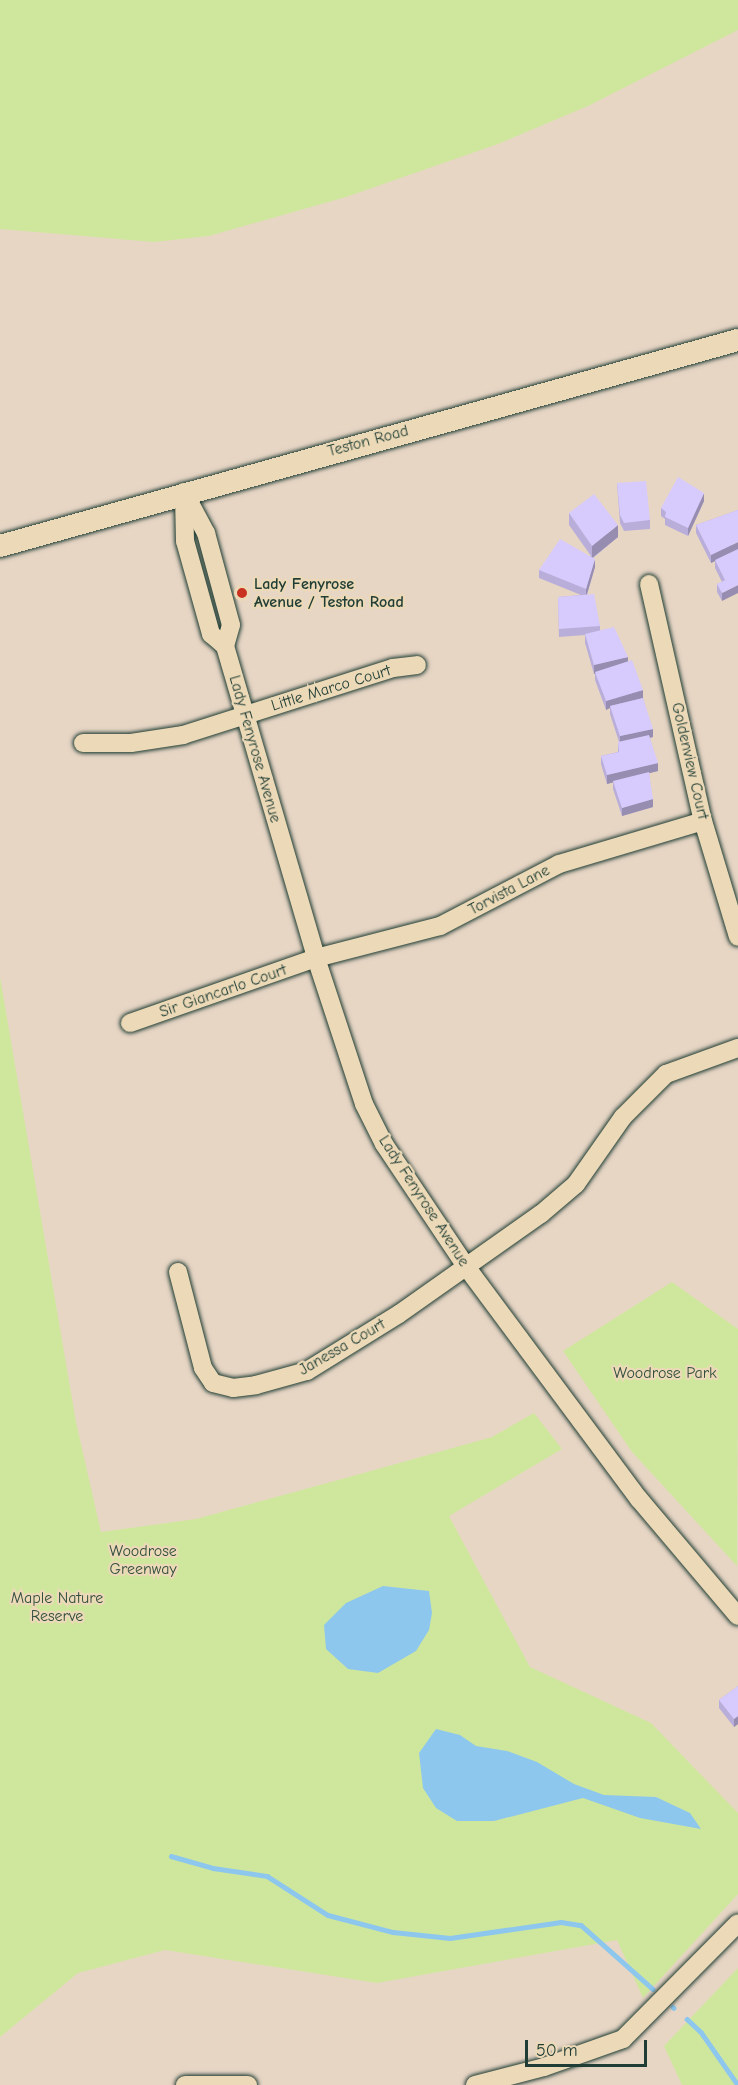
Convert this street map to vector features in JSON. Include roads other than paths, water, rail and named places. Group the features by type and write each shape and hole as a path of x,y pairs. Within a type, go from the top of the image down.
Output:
{"main road":[{"name":"Teston Road","path":"0,546 184,492 738,340"}],"street":[{"name":"Lady Fenyrose Avenue","path":"184,492 206,533 231,625 225,646 316,958 364,1104 384,1144 465,1265 639,1499 738,1616"},
{"name":"Goldenview Court","path":"649,584 703,821 738,937"},
{"name":"Little Marco Court","path":"82,743 160,741 393,668 417,665"},
{"name":"Torvista Lane","path":"316,958 440,926 559,864 703,821"},
{"name":"Sir Giancarlo Court","path":"130,1023 316,958"},
{"name":"Janessa Court","path":"178,1272 203,1368 213,1383 233,1388 307,1371 391,1319 465,1265 541,1214 576,1184 623,1117 666,1074 738,1048"},
{"path":"475,2085 545,2076 623,2038 738,1923"},
{"path":"185,2085 248,2085"}],"water":[{"path":"383,1586 429,1591 432,1613 429,1630 416,1651 378,1673 348,1669 326,1649 324,1625 346,1603"},
{"path":"436,1729 460,1735 476,1746 507,1751 537,1762 574,1784 604,1795 656,1797 690,1813 701,1829 640,1818 583,1798 494,1821 457,1821 436,1808 423,1788 419,1753"}],"waterway":[{"path":"171,1856 213,1868 267,1876 328,1915 393,1932 450,1938 561,1922 581,1925 653,1989"},
{"path":"687,2019 701,2032 738,2085"}],"place":[{"name":"Lady Fenyrose Avenue / Teston Road","path":"242,593"}],"park label":[{"name":"Woodrose Park","path":"665,1373"},
{"name":"Woodrose Greenway","path":"143,1560"},
{"name":"Maple Nature Reserve","path":"57,1607"}]}
